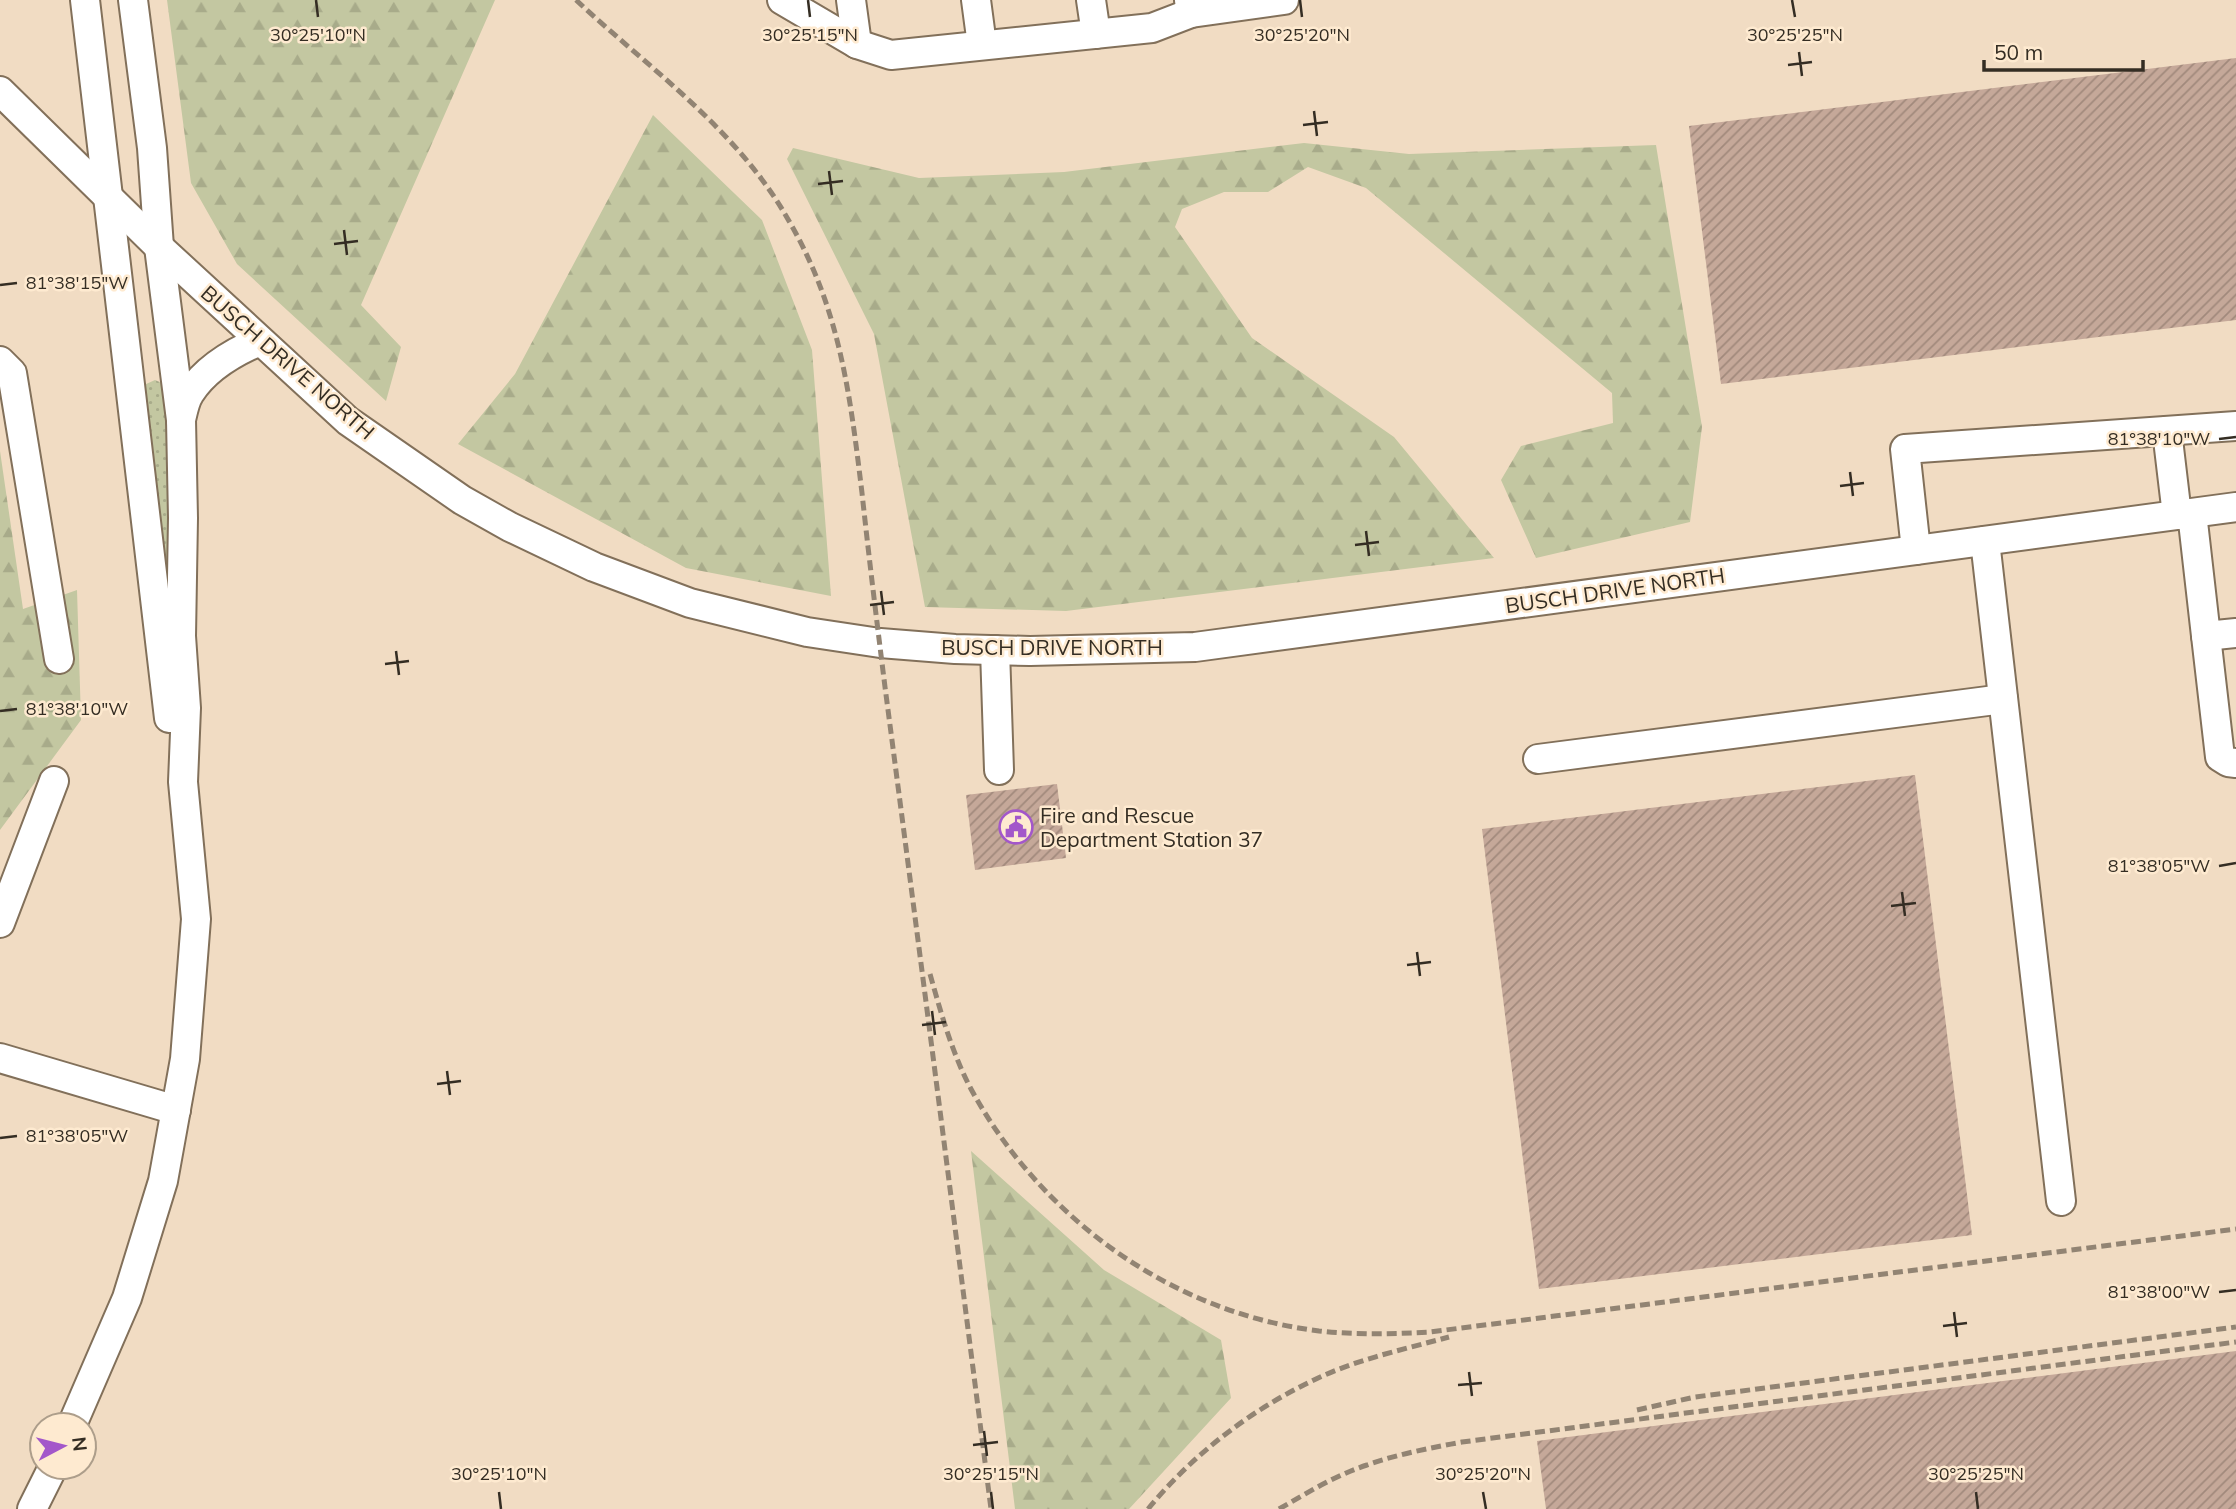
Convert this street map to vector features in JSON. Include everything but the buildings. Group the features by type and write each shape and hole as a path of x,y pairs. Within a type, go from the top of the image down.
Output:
{"street":[{"path":"85,0 170,725 183,782"},
{"path":"78,1411 127,1298 163,1181 185,1059 195,919 183,782 186,708 181,636 181,420 159,247 152,148 133,0"},
{"path":"782,0 857,44 891,55 1152,28 1190,6 1284,0"},
{"path":"851,0 857,44"},
{"path":"976,0 982,45"},
{"path":"1091,0 1096,34"},
{"name":"BUSCH DRIVE NORTH","path":"0,91 159,247 348,421 462,500 510,527 594,567 690,603 807,632 880,643 995,650 1195,646 2236,507"},
{"path":"181,420 188,394 233,352 260,341"},
{"path":"0,361 12,373 59,659"},
{"path":"1916,550 1905,449 2236,426"},
{"path":"2167,431 2206,636 2220,757 2236,763"},
{"path":"1985,541 2062,1201"},
{"path":"2206,636 2236,633"},
{"path":"995,650 999,770"},
{"path":"1538,760 2003,699"},
{"path":"0,923 54,781"},
{"path":"0,1058 176,1110"},
{"path":"32,1509 46,1481"}],"green space":[{"path":"167,0 495,0 361,305 401,347 386,401 237,264 191,183"},
{"path":"653,115 762,220 812,350 831,596 686,568 458,444 515,374"},
{"path":"1304,143 1409,154 1656,145 1702,427 1690,522 1536,558 1501,480 1521,446 1613,423 1612,393 1366,188 1308,167 1268,192 1224,192 1182,209 1175,227 1252,338 1394,437 1494,558 1066,611 925,607 874,334 787,159 793,148 919,178 1064,172"},
{"path":"155,380 162,383 166,393 171,483 169,604 144,385"},
{"path":"0,451 23,609 77,590 81,720 0,830"},
{"path":"971,1151 1104,1270 1221,1340 1231,1398 1129,1509 1015,1509"}],"railway":[{"path":"576,0 692,103 745,158 789,221 806,254 831,320 847,387 858,456 885,687 991,1509"},
{"path":"930,974 953,1047 971,1089 1000,1136 1034,1179 1073,1218 1116,1252 1163,1281 1212,1304 1265,1321 1333,1332 1430,1332 2236,1229"},
{"path":"1637,1410 1695,1397 2236,1327"},
{"path":"1148,1509 1204,1452 1269,1404 1316,1379 1348,1366 1449,1337"},
{"path":"1279,1509 1355,1469 1402,1454 1462,1442 2236,1342"}],"place":[{"name":"Fire and Rescue Department Station 37","path":"1016,827"}]}
